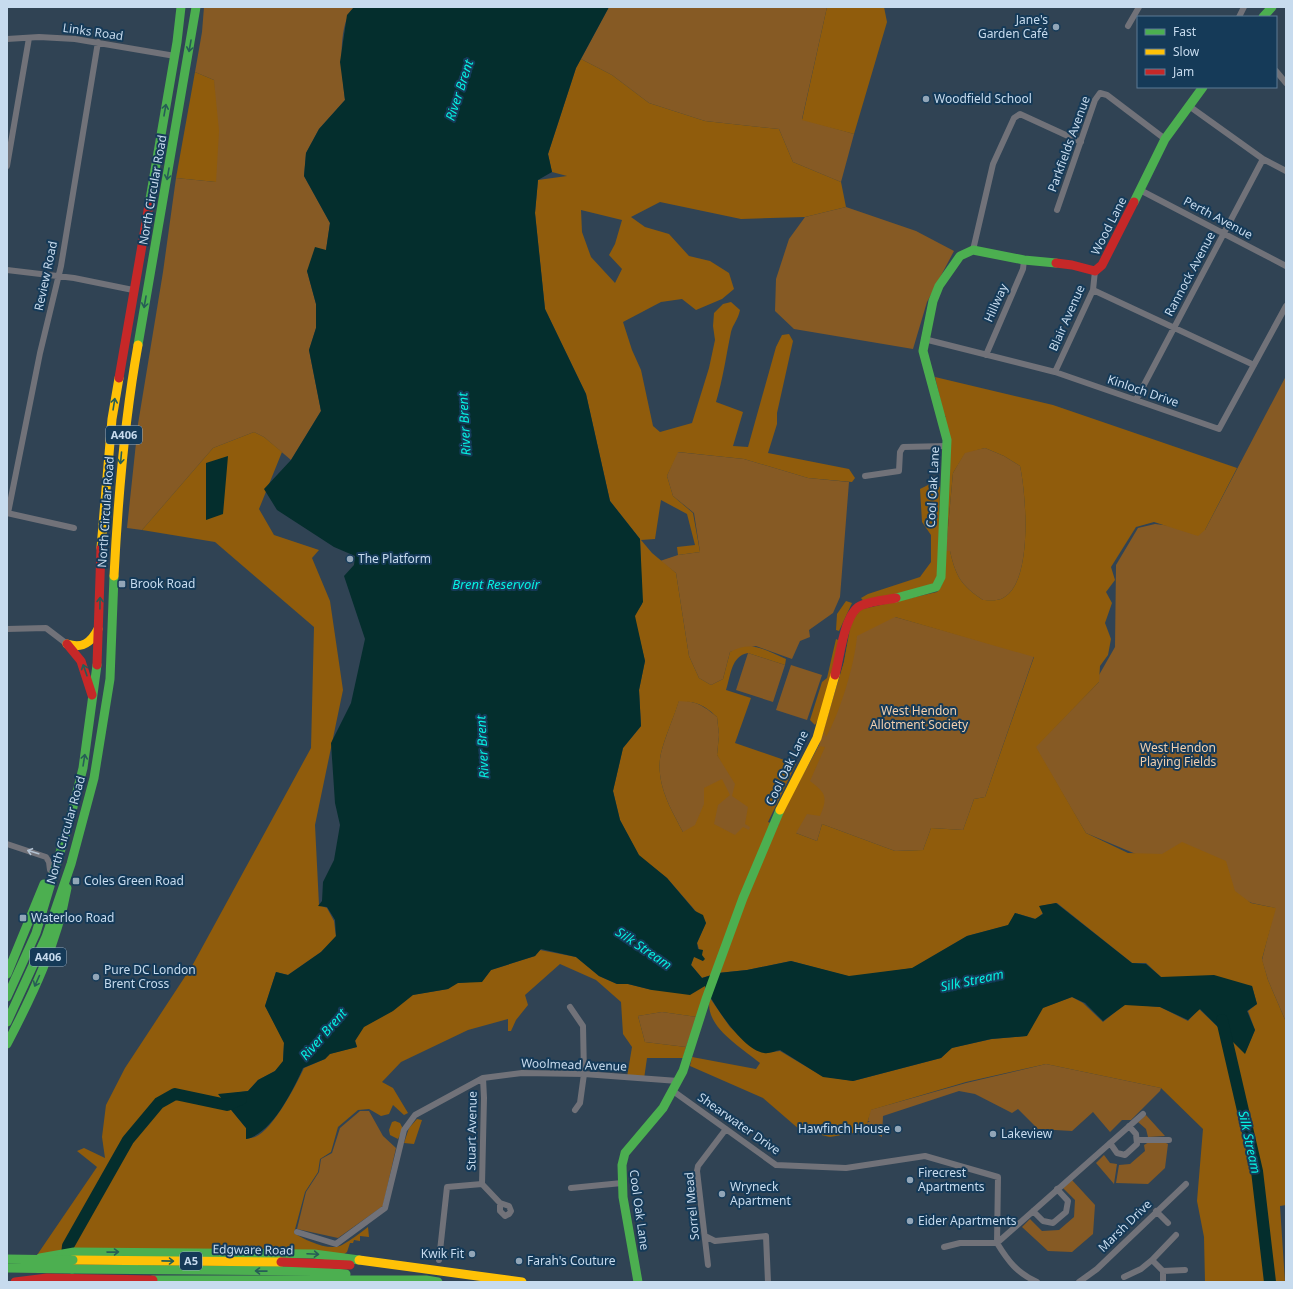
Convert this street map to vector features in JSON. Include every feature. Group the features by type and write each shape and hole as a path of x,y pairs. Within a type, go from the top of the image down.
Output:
{"main road":[{"name":"North Circular Road","path":"7,996 36,933 83,768 93,702 99,626 102,534 107,465 113,412 133,290 175,56 181,7"},
{"name":"North Circular Road","path":"7,1022 46,937 71,864 94,778 110,678 118,495 126,414 196,7"},
{"path":"1264,16 1272,7"},
{"name":"Wood Lane","path":"973,250 1024,260 1072,265 1095,271 1102,265 1165,139 1202,88"},
{"name":"Cool Oak Lane","path":"638,1282 622,1183 621,1165 625,1153 663,1108 678,1081 706,999 779,811 817,738 840,658 846,627 854,611 860,605 932,589 939,583 941,577 947,446 946,434 923,351 924,339 933,301 939,286 956,260 964,253 973,250"},
{"path":"67,644 75,647 84,645 92,639 99,626"},
{"path":"67,644 81,661 93,702"},
{"name":"A406","path":"7,974 10,961 64,838"},
{"name":"A406","path":"7,1044 39,977 61,922 65,909 71,864"},
{"path":"7,1273 46,1256 59,1253 73,1256"},
{"name":"Edgware Road","path":"7,1259 73,1256 310,1262 428,1269 522,1282"},
{"name":"Edgware Road","path":"7,1268 314,1272 426,1280"},
{"path":"15,1282 36,1278 183,1281 426,1280"},
{"name":"A5","path":"426,1280 438,1282"}],"street":[{"path":"1128,26 1139,7"},
{"path":"1240,16 1244,7"},
{"path":"7,166 29,38"},
{"name":"Links Road","path":"7,39 75,39 175,56"},
{"name":"Review Road","path":"8,513 40,353 58,277 83,144 98,42"},
{"path":"1277,72 1286,83"},
{"name":"Parkfields Avenue","path":"1057,210 1095,100 1100,94 1107,95 1165,139"},
{"path":"1189,106 1264,159 1286,171"},
{"path":"973,250 993,164 1014,118 1020,114 1081,142"},
{"name":"Rannock Avenue","path":"1136,400 1264,159"},
{"name":"Perth Avenue","path":"1140,190 1286,266"},
{"name":"Hillway","path":"986,355 1023,269 1024,260"},
{"path":"7,270 74,278 133,290"},
{"name":"Blair Avenue","path":"1055,372 1093,290 1095,271"},
{"path":"1093,290 1254,365"},
{"name":"Kinloch Drive","path":"924,339 1055,372 1219,429 1286,306"},
{"path":"865,476 899,471 900,452 903,447 947,446"},
{"path":"8,513 74,528"},
{"path":"7,629 46,628 67,644"},
{"path":"7,844 46,857 49,862 50,870"},
{"path":"570,1007 583,1026 584,1074 580,1103 575,1110"},
{"name":"Woolmead Avenue","path":"297,1232 336,1244 385,1208 404,1130 416,1115 483,1078 522,1073 584,1074 678,1081"},
{"name":"Stuart Avenue","path":"483,1078 482,1184 500,1203"},
{"name":"Shearwater Drive","path":"673,1091 776,1164 846,1168 925,1156 998,1177 997,1242"},
{"path":"944,1246 960,1243 997,1242 1034,1211 1142,1114"},
{"path":"1110,1143 1117,1153 1125,1155 1137,1144 1136,1134 1129,1126"},
{"name":"Sorrel Mead","path":"708,1265 706,1236 697,1171 698,1166 726,1129"},
{"path":"1137,1140 1168,1140"},
{"path":"571,1188 622,1183"},
{"name":"Stuart Avenue","path":"439,1260 447,1187 482,1184"},
{"name":"Marsh Drive","path":"1079,1282 1097,1269 1186,1184"},
{"path":"1034,1211 1043,1221 1054,1223 1066,1212 1068,1201 1057,1190"},
{"path":"1156,1211 1168,1223"},
{"path":"1124,1277 1141,1269 1152,1260 1176,1235"},
{"path":"706,1236 715,1241 766,1236 768,1282"},
{"path":"997,1242 1005,1256 1024,1276 1037,1282"},
{"path":"1152,1260 1163,1271 1164,1282"},
{"path":"1163,1271 1185,1270"}],"green space":[{"path":"204,7 354,7 348,15 342,38 342,65 345,100 319,129 306,153 304,176 330,223 326,250 307,271 316,304 316,328 309,350 321,411 291,460 264,437 254,432 213,448 142,530 127,528 138,424 163,272 176,178 216,182 214,80 195,72 202,32"},
{"path":"609,7 827,7 802,119 854,134 841,182 793,162 779,129 705,121 649,103 612,75 581,59"},
{"path":"846,207 916,231 954,251 927,302 913,349 794,329 775,311 776,279 789,239 805,217"},
{"name":"West Hendon Playing Fields","path":"1286,376 1286,1022 1268,980 1262,960 1275,908 1252,903 1086,833 1035,747 1099,682 1099,675 1115,647 1116,565 1138,528 1155,524 1205,530"},
{"path":"985,448 1004,456 1020,466 1024,496 1025,538 1019,577 1012,591 1001,599 994,600 983,600 969,590 957,574 950,551 944,551 947,538 953,473 965,452"},
{"path":"677,452 744,459 808,478 849,482 840,597 833,613 809,630 810,637 800,641 792,659 756,646 730,652 723,679 711,685 699,678 689,656 676,573 660,561 678,555 700,552 694,513 673,496 667,476"},
{"name":"West Hendon Allotment Society","path":"888,604 895,617 1034,656 985,797 974,799 963,830 931,828 923,850 895,851 822,824 817,841 778,826 781,816 819,745 844,662 851,624 859,610"},
{"path":"748,653 785,665 773,702 736,690"},
{"path":"791,665 822,675 807,720 776,710"},
{"path":"679,700 700,705 717,717 719,735 717,755 759,810 745,845 683,832 670,806 661,779 660,759"},
{"path":"662,1012 697,1017 686,1047 645,1042 638,1016"},
{"path":"1046,1064 1161,1088 1160,1091 1131,1120 1122,1120 1110,1132 1093,1112 1072,1131 1038,1129 1018,1109 1012,1113 975,1094 959,1091 883,1116 882,1137 863,1125 870,1121 868,1121 870,1110 966,1083"},
{"path":"360,1111 369,1111 383,1136 396,1148 383,1206 338,1238 297,1229 306,1192 319,1172 321,1159 332,1153 340,1128"},
{"path":"1146,1115 1165,1136 1148,1137 1146,1129 1138,1122"},
{"path":"1149,1142 1164,1142 1168,1144 1165,1168 1148,1184 1116,1183 1119,1165 1130,1164 1145,1151 1144,1145"},
{"path":"1104,1155 1110,1163 1117,1164 1114,1184 1096,1163"},
{"path":"1072,1180 1095,1205 1093,1234 1072,1252 1048,1251 1022,1227 1030,1219 1042,1231 1059,1230 1074,1217 1075,1200 1063,1188"}],"shaded area":[{"path":"827,7 884,7 887,22 854,134 802,120"},
{"path":"581,59 612,75 649,103 705,121 779,129 793,162 841,182 846,207 805,217 741,219 660,202 631,217 645,227 669,234 689,256 710,261 729,273 734,289 722,299 696,310 682,299 661,302 623,322 632,350 641,370 653,426 660,432 692,423 709,368 715,340 713,326 714,313 723,304 731,302 740,310 731,332 723,376 716,402 743,412 733,446 748,447 776,347 782,335 789,334 793,341 777,413 777,424 768,453 849,469 855,478 852,482 808,478 744,459 678,452 667,476 673,496 693,513 700,552 678,555 677,547 695,545 687,514 661,500 655,539 641,540 652,553 676,573 689,656 699,678 711,685 723,679 730,652 738,648 758,648 786,659 785,665 748,653 742,655 732,667 726,690 751,698 735,743 796,764 768,822 779,826 781,816 819,746 825,747 810,781 822,792 825,800 824,804 820,816 807,814 796,833 817,841 822,824 895,851 923,850 931,828 963,830 974,799 985,797 1034,657 895,617 857,636 850,673 841,702 826,737 824,731 844,662 851,624 859,610 937,592 944,578 944,551 950,551 960,580 969,590 983,600 1001,599 1012,591 1019,577 1025,538 1022,479 1020,466 1004,456 985,448 965,453 953,473 947,538 944,417 946,417 944,415 935,377 1053,405 1237,468 1205,530 1198,536 1154,522 1136,527 1111,567 1115,580 1106,592 1112,603 1105,623 1111,639 1108,655 1100,666 1099,682 1036,747 1086,833 1128,853 1162,854 1182,842 1226,861 1235,891 1251,903 1276,908 1262,959 1268,980 1286,1022 1286,1205 1280,1206 1285,1282 1205,1282 1204,1237 1197,1201 1203,1129 1161,1088 1046,1064 966,1082 871,1110 865,1131 830,1137 800,1130 763,1098 690,1066 692,1057 756,1069 760,1063 734,1043 718,1027 712,1018 709,1008 710,998 730,1027 753,1047 765,1053 780,1051 822,1076 853,1081 941,1058 951,1048 992,1039 1026,1036 1042,1008 1072,997 1083,1003 1103,1022 1125,1004 1160,1007 1188,1021 1199,1009 1245,1053 1255,1030 1248,1011 1257,1004 1252,986 1161,977 1146,963 1132,963 1057,903 1040,906 1043,913 1036,919 1015,913 1009,925 967,936 913,968 851,977 791,961 747,970 718,973 702,978 691,965 694,956 703,961 697,943 706,923 667,878 639,856 620,820 613,791 623,748 641,726 639,690 645,661 634,616 642,604 640,539 610,501 586,394 545,309 535,213 538,180 567,176 552,172 548,154 576,68","holes":["581,210 622,220 615,244 609,255 622,269 615,283 591,257 582,232","679,701 700,704 717,717 719,735 717,755 735,784 732,796 748,807 745,824 750,827 749,830 743,827 735,835 714,824 718,805 730,795 722,779 704,788 704,804 695,825 683,832 666,797 660,769 660,759 663,746"]},
{"path":"195,72 214,80 219,131 216,182 176,178"},
{"path":"254,432 264,437 282,452 259,509 274,535 319,550 312,558 330,601 343,690 315,825 319,905 327,908 334,921 336,937 321,952 288,975 276,972 265,1006 284,1042 283,1062 275,1071 258,1080 248,1091 219,1095 246,1128 246,1139 255,1137 269,1126 296,1085 304,1068 325,1059 329,1054 357,1047 355,1040 363,1027 392,1011 412,995 448,989 456,983 482,981 491,970 535,956 540,950 576,957 599,976 617,984 628,984 652,990 705,986 706,991 697,1017 662,1012 638,1016 645,1042 686,1047 683,1058 647,1058 644,1079 627,1077 632,1047 623,1034 621,1002 596,980 560,964 525,995 528,1005 516,1020 511,1031 508,1031 508,1019 468,1030 401,1062 382,1082 393,1088 408,1113 404,1115 393,1105 389,1114 381,1116 369,1109 358,1110 338,1127 331,1152 320,1159 318,1172 305,1192 294,1233 299,1236 317,1244 337,1247 349,1241 368,1227 369,1237 360,1236 360,1241 354,1240 353,1243 350,1243 347,1252 340,1257 35,1258 97,1167 77,1151 84,1148 105,1158 102,1137 106,1105 125,1068 192,966 311,748 314,627 215,542 142,530 213,448"},
{"path":"930,484 940,487 938,575 933,586 865,603 861,598 868,594 920,577 931,562 931,535 922,522 920,489"},
{"path":"846,601 852,603 839,631 836,630 837,614"},
{"path":"836,639 840,641 836,662 819,718 815,725 810,720 822,682 827,678"},
{"path":"417,1119 422,1120 414,1144 404,1143 409,1128"},
{"path":"395,1121 400,1123 403,1129 398,1139 390,1135 389,1130 392,1122"}],"water":[{"name":"Brent Reservoir","path":"354,7 609,7 576,68 548,154 552,172 538,180 535,213 545,309 586,394 610,501 640,539 643,602 635,616 645,661 639,690 641,726 623,748 613,791 620,820 639,855 667,878 695,911 703,915 706,923 697,943 698,949 703,950 702,955 705,959 703,961 694,957 691,965 702,978 718,973 747,970 791,961 849,976 912,968 967,936 1008,925 1015,913 1035,919 1043,914 1039,906 1056,903 1132,963 1146,964 1161,977 1214,975 1252,986 1257,1004 1247,1011 1255,1030 1245,1054 1200,1009 1188,1020 1160,1007 1125,1005 1103,1021 1085,1003 1072,997 1043,1008 1027,1036 991,1039 952,1048 941,1058 853,1081 823,1077 780,1050 764,1053 747,1044 722,1015 705,986 690,995 652,990 628,984 617,984 599,976 576,957 541,949 535,956 491,970 482,982 458,983 448,989 413,995 393,1011 364,1027 355,1041 357,1047 330,1054 325,1059 303,1068 294,1088 273,1120 256,1135 246,1139 246,1128 218,1094 248,1091 258,1080 275,1071 283,1061 284,1043 265,1006 276,972 288,975 321,952 336,936 335,920 327,907 318,906 322,901 323,882 334,860 340,825 335,803 331,743 351,703 365,639 344,576 354,565 355,556 334,547 277,510 264,489 291,460 321,411 309,350 316,328 316,304 307,271 315,247 326,250 330,223 304,176 306,153 319,129 345,100 340,62 347,15"},
{"path":"228,456 223,514 206,520 206,463"}],"waterway":[{"name":"Silk Stream","path":"1222,1020 1257,1171 1270,1282"},
{"name":"River Brent","path":"66,1263 68,1246 128,1140 159,1103 175,1094 227,1105 241,1099"}],"traffic: fast":[{"path":"149,205 177,42 181,7"},
{"path":"138,345 196,7"},
{"path":"1264,16 1272,7"},
{"path":"1134,202 1165,139 1202,88"},
{"path":"896,598 936,587 941,577 947,440 923,351 933,301 939,286 960,256 973,250 1024,260 1056,263"},
{"path":"7,1022 46,937 71,864 94,778 110,679 114,576"},
{"path":"7,997 36,933 70,819 83,768 97,665"},
{"path":"638,1282 623,1197 622,1165 625,1153 663,1108 683,1071 706,999 743,898 780,810"},
{"path":"7,974 44,884"},
{"path":"7,1044 43,968 57,929 67,888"},
{"path":"40,1258 74,1252 314,1254 359,1260"},
{"path":"7,1259 73,1260"},
{"path":"7,1268 72,1269"},
{"path":"72,1269 314,1271 346,1274"},
{"path":"153,1280 426,1280 438,1282"}],"traffic: slow":[{"path":"114,576 122,460 138,345"},
{"path":"101,548 112,419 119,378"},
{"path":"67,644 77,646 86,644 98,629"},
{"path":"780,810 817,738 835,675"},
{"path":"73,1260 281,1262"},
{"path":"359,1260 522,1282"}],"traffic: jam":[{"path":"1056,263 1072,265 1095,271 1102,265 1134,202"},
{"path":"119,378 149,205"},
{"path":"97,665 101,548"},
{"path":"835,675 847,625 856,609 862,605 896,598"},
{"path":"67,644 81,661 92,695"},
{"path":"281,1262 350,1265"},
{"path":"15,1282 47,1278 153,1280"}],"place":[{"name":"Jane's Garden Café","path":"1056,27"},
{"name":"Woodfield School","path":"926,99"},
{"name":"The Platform","path":"350,559"},
{"name":"Brook Road","path":"122,584"},
{"name":"Coles Green Road","path":"76,881"},
{"name":"Waterloo Road","path":"23,918"},
{"name":"Pure DC London Brent Cross","path":"96,977"},
{"name":"Hawfinch House","path":"898,1129"},
{"name":"Lakeview","path":"993,1134"},
{"name":"Firecrest Apartments","path":"910,1180"},
{"name":"Wryneck Apartment","path":"722,1194"},
{"name":"Eider Apartments","path":"910,1221"},
{"name":"Kwik Fit","path":"472,1254"},
{"name":"Farah's Couture","path":"519,1261"}]}
